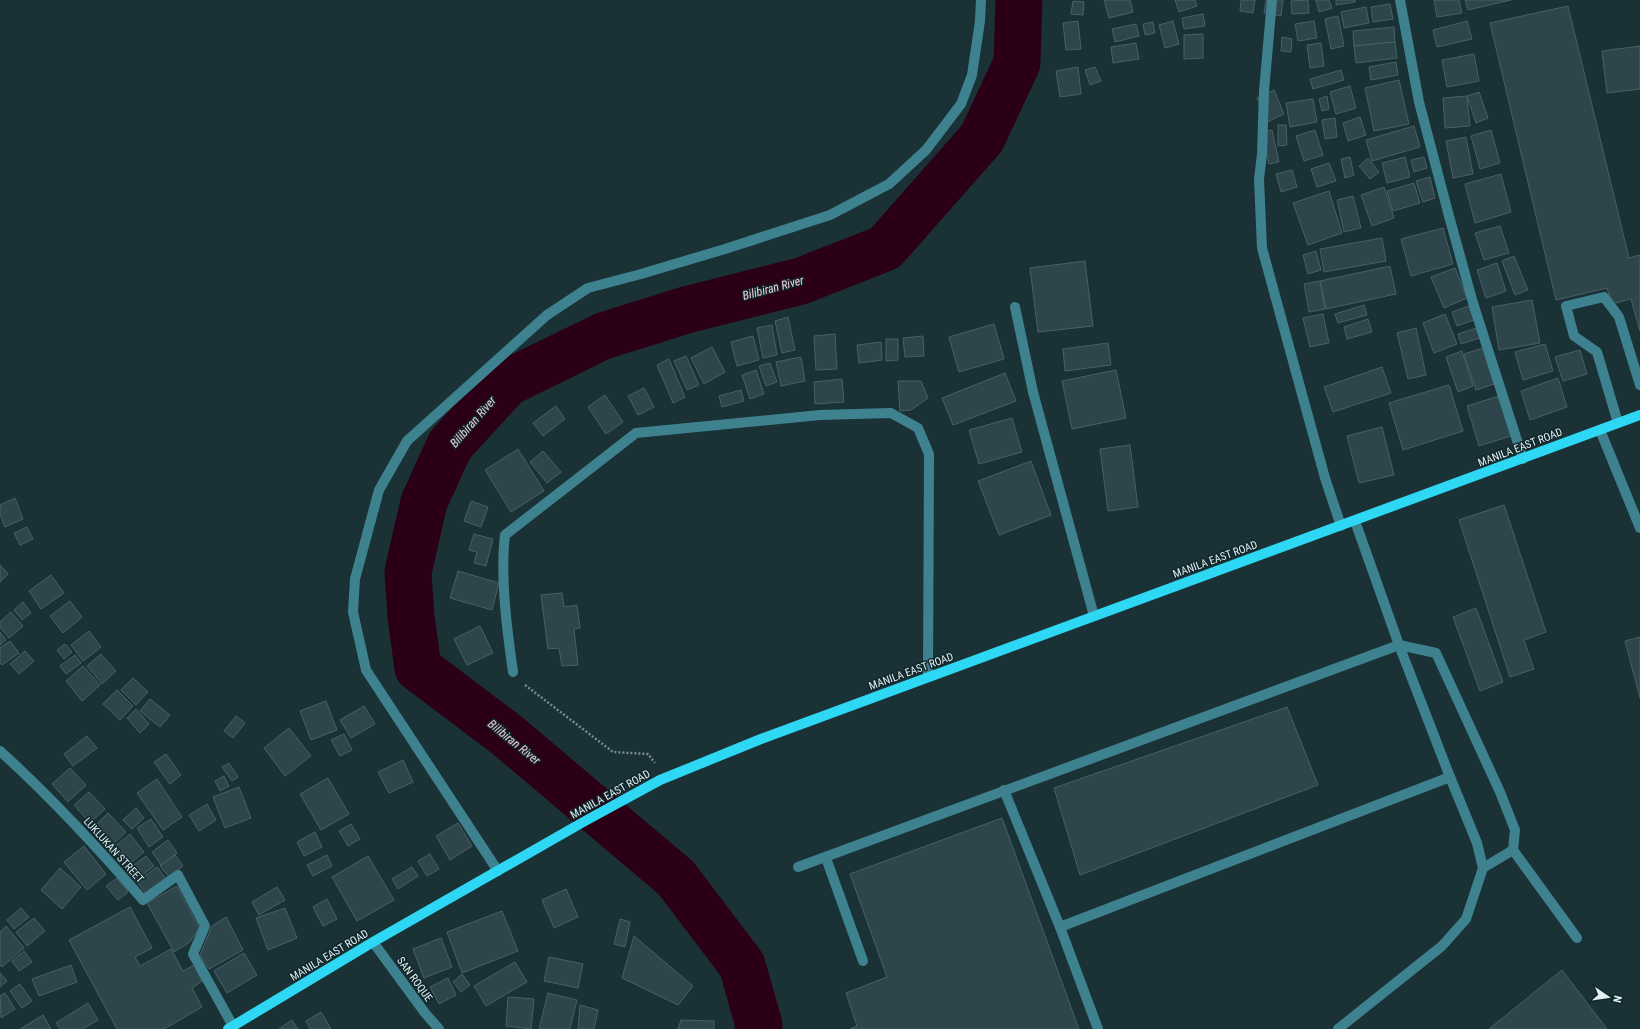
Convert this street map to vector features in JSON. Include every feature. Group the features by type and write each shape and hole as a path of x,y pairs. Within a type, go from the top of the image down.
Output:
{"main road":[{"name":"MANILA EAST ROAD","path":"231,1028 374,942 585,821 663,779 761,739 1640,415"}],"street":[{"path":"498,871 366,670 353,612 355,578 379,490 407,442 547,315 588,288 717,252 830,215 889,184 926,150 961,104 972,75 980,21 981,0"},
{"path":"1272,0 1264,91 1262,154 1259,179 1262,248 1325,478 1341,526"},
{"path":"1400,0 1420,102 1449,216 1473,303 1523,459"},
{"path":"1618,423 1597,352 1574,336 1566,306 1604,297 1619,317 1640,385"},
{"path":"1015,307 1033,392 1094,616"},
{"path":"513,672 508,640 502,554 505,535 636,433 820,415 892,413 918,428 929,454 928,677"},
{"path":"1600,430 1640,528"},
{"path":"1338,1029 1442,946 1466,919 1483,868 1477,843 1450,778 1399,645 1355,521"},
{"path":"798,867 826,858 1004,790 1399,645 1436,653 1500,792 1515,830 1513,850 1577,938"},
{"name":"LUKLUKAN STREET","path":"0,751 35,783 110,862 143,900 178,875 205,926 193,954 231,1028"},
{"path":"1060,927 1450,778"},
{"path":"1004,790 1060,927 1098,1029"},
{"path":"1483,868 1513,850"},
{"path":"826,858 863,962"},
{"name":"SAN ROQUE","path":"374,942 425,1013 439,1029"}],"path":[{"path":"513,672 529,688 613,752 648,754 663,779"}],"building":[{"path":"1104,0 1130,0 1133,12 1109,18"},
{"path":"1175,0 1195,0 1197,6 1179,12"},
{"path":"1241,0 1255,0 1253,13 1240,11"},
{"path":"1266,0 1283,0 1281,16 1264,13"},
{"path":"1308,0 1309,13 1292,14 1291,1"},
{"path":"1316,0 1329,0 1332,8 1319,12"},
{"path":"1336,0 1355,0 1355,2 1336,5"},
{"path":"1434,0 1459,0 1462,13 1437,17"},
{"path":"1465,0 1511,0 1468,10"},
{"path":"1073,1 1084,2 1083,15 1071,14"},
{"path":"1390,4 1393,19 1373,22 1371,7"},
{"path":"1568,6 1629,258 1640,255 1640,331 1631,299 1612,304 1607,288 1556,300 1490,23"},
{"path":"1366,7 1369,23 1344,28 1341,12"},
{"path":"1203,14 1205,26 1184,29 1182,18"},
{"path":"1338,16 1344,46 1331,49 1325,19"},
{"path":"1078,21 1081,49 1066,50 1063,23"},
{"path":"1173,21 1179,44 1165,48 1159,25"},
{"path":"1314,21 1317,38 1298,41 1295,24"},
{"path":"1467,21 1472,39 1437,47 1433,30"},
{"path":"1153,22 1155,33 1145,35 1143,24"},
{"path":"1136,24 1139,36 1115,42 1112,29"},
{"path":"1394,27 1395,42 1354,46 1353,31"},
{"path":"1203,34 1203,58 1184,59 1184,35"},
{"path":"1282,37 1292,39 1291,52 1281,51"},
{"path":"1395,42 1397,58 1356,63 1354,46"},
{"path":"1136,43 1139,59 1113,63 1111,47"},
{"path":"1321,43 1324,66 1310,68 1307,45"},
{"path":"1640,46 1640,89 1607,93 1602,51"},
{"path":"1474,54 1479,81 1447,87 1442,60"},
{"path":"1396,62 1398,75 1371,80 1369,67"},
{"path":"1078,67 1081,94 1060,97 1056,71"},
{"path":"1095,67 1101,81 1090,85 1085,70"},
{"path":"1341,70 1344,80 1313,89 1310,79"},
{"path":"1399,80 1409,124 1374,131 1365,88"},
{"path":"1350,86 1356,108 1336,114 1330,92"},
{"path":"1274,90 1284,114 1267,122 1257,98"},
{"path":"1479,92 1488,118 1476,123 1467,96"},
{"path":"1327,96 1329,109 1322,111 1319,99"},
{"path":"1467,96 1470,126 1445,128 1443,98"},
{"path":"1313,99 1317,122 1290,127 1286,103"},
{"path":"1360,117 1366,135 1348,141 1343,123"},
{"path":"1335,118 1337,137 1325,139 1322,120"},
{"path":"1278,125 1286,125 1287,145 1278,146"},
{"path":"1414,126 1420,147 1372,161 1366,140"},
{"path":"1272,130 1279,162 1269,164 1262,132"},
{"path":"1315,130 1323,155 1304,161 1296,136"},
{"path":"1491,130 1500,163 1480,169 1471,136"},
{"path":"1466,137 1473,174 1453,178 1446,141"},
{"path":"1350,157 1354,175 1345,178 1341,159"},
{"path":"1405,157 1410,177 1387,183 1382,163"},
{"path":"1424,157 1427,168 1414,172 1411,160"},
{"path":"1368,158 1379,172 1370,179 1359,166"},
{"path":"1329,163 1336,181 1317,187 1311,169"},
{"path":"1292,170 1297,187 1281,192 1276,174"},
{"path":"1501,174 1511,212 1475,223 1465,184"},
{"path":"1430,177 1435,198 1423,202 1416,181"},
{"path":"1414,183 1420,203 1393,211 1387,191"},
{"path":"1384,187 1394,218 1372,226 1361,195"},
{"path":"1329,191 1342,233 1308,245 1293,203"},
{"path":"1353,196 1361,228 1344,232 1337,200"},
{"path":"1500,226 1509,253 1484,260 1475,233"},
{"path":"1443,228 1453,264 1411,276 1401,239"},
{"path":"1382,238 1386,261 1324,272 1320,249"},
{"path":"1316,251 1321,270 1308,274 1303,255"},
{"path":"1514,256 1528,290 1515,295 1502,261"},
{"path":"1085,261 1093,326 1038,332 1030,268"},
{"path":"1497,263 1506,291 1486,298 1477,270"},
{"path":"1390,266 1396,294 1326,309 1320,281"},
{"path":"1455,268 1467,298 1444,308 1431,277"},
{"path":"1320,281 1325,309 1309,312 1304,284"},
{"path":"1532,300 1540,343 1499,350 1492,307"},
{"path":"1364,305 1367,315 1338,323 1335,314"},
{"path":"1469,306 1474,320 1457,326 1452,312"},
{"path":"1323,314 1329,343 1310,347 1303,318"},
{"path":"1445,314 1457,344 1434,353 1423,323"},
{"path":"788,317 795,350 782,353 775,321"},
{"path":"1368,319 1372,332 1347,339 1344,327"},
{"path":"994,324 1004,359 959,372 949,337"},
{"path":"772,325 777,355 763,358 757,328"},
{"path":"1416,328 1426,375 1408,379 1397,333"},
{"path":"1477,328 1480,338 1461,344 1458,334"},
{"path":"835,334 837,369 816,370 814,336"},
{"path":"753,336 759,360 737,366 731,342"},
{"path":"923,336 924,356 905,357 903,338"},
{"path":"886,339 898,339 898,360 886,361"},
{"path":"881,342 882,360 859,363 857,345"},
{"path":"1108,343 1111,365 1065,371 1063,349"},
{"path":"1545,344 1553,371 1523,380 1515,352"},
{"path":"712,347 725,372 704,384 691,358"},
{"path":"1483,348 1494,384 1476,390 1464,354"},
{"path":"1580,350 1587,374 1563,381 1555,357"},
{"path":"1462,351 1473,386 1458,392 1446,357"},
{"path":"686,356 699,385 687,390 674,361"},
{"path":"801,357 805,381 781,386 776,362"},
{"path":"669,359 685,397 673,403 657,365"},
{"path":"770,363 777,382 766,386 759,366"},
{"path":"1382,367 1391,393 1333,412 1324,387"},
{"path":"756,370 764,394 750,399 742,375"},
{"path":"1116,370 1126,418 1072,429 1062,381"},
{"path":"1005,373 1016,401 953,425 942,398"},
{"path":"1558,378 1567,407 1530,420 1521,391"},
{"path":"842,379 844,402 815,404 814,382"},
{"path":"898,381 921,381 928,398 911,410 900,411"},
{"path":"1449,385 1463,431 1403,450 1389,403"},
{"path":"644,388 654,407 638,415 628,396"},
{"path":"741,390 744,401 722,407 719,396"},
{"path":"605,395 623,422 606,434 588,407"},
{"path":"1499,396 1511,436 1479,446 1467,406"},
{"path":"556,406 565,419 543,436 533,423"},
{"path":"1012,418 1022,452 979,464 969,430"},
{"path":"1382,427 1394,475 1359,483 1347,436"},
{"path":"1130,445 1138,507 1108,511 1100,449"},
{"path":"518,449 544,491 511,512 485,470"},
{"path":"543,451 561,472 547,483 530,462"},
{"path":"1031,461 1051,515 999,535 978,481"},
{"path":"15,498 23,519 5,527 0,514 0,505"},
{"path":"471,501 488,507 481,527 464,521"},
{"path":"1504,505 1546,632 1524,640 1534,669 1510,677 1459,520"},
{"path":"27,527 33,539 20,545 14,533"},
{"path":"474,534 493,539 486,566 474,563 477,552 469,550"},
{"path":"0,565 8,574 0,582"},
{"path":"458,571 499,583 492,610 450,598"},
{"path":"51,575 64,593 41,609 29,591"},
{"path":"562,593 564,607 577,605 580,628 574,629 578,665 562,666 559,648 548,649 541,595"},
{"path":"70,601 82,617 63,633 50,616"},
{"path":"23,602 31,613 22,620 14,610"},
{"path":"1476,608 1503,682 1480,691 1453,617"},
{"path":"11,612 23,626 9,638 0,627 0,622"},
{"path":"480,626 493,653 467,665 454,639"},
{"path":"89,631 101,647 83,661 71,645"},
{"path":"0,632 6,640 0,645"},
{"path":"1640,637 1640,698 1625,641"},
{"path":"10,641 19,653 2,665 0,663 0,648"},
{"path":"65,644 72,652 64,659 57,650"},
{"path":"25,651 34,661 19,674 10,664"},
{"path":"101,654 116,671 102,684 87,666"},
{"path":"75,655 81,663 66,674 60,666"},
{"path":"83,666 100,685 82,701 66,681"},
{"path":"133,678 148,692 136,705 121,690"},
{"path":"117,690 133,706 120,720 103,704"},
{"path":"150,699 170,715 160,727 140,711"},
{"path":"326,701 337,730 311,740 300,711"},
{"path":"364,706 375,724 351,738 340,720"},
{"path":"1287,707 1318,785 1080,875 1054,788"},
{"path":"136,709 149,724 140,733 127,718"},
{"path":"236,716 245,723 233,738 224,731"},
{"path":"289,728 311,756 285,776 264,748"},
{"path":"344,734 352,750 340,756 331,740"},
{"path":"87,736 97,748 73,766 64,754"},
{"path":"166,754 181,775 170,784 154,762"},
{"path":"403,760 413,782 389,793 378,772"},
{"path":"229,763 238,777 232,781 222,767"},
{"path":"70,768 86,785 68,802 52,784"},
{"path":"224,776 229,786 220,791 215,781"},
{"path":"328,778 349,814 321,830 300,794"},
{"path":"157,779 182,817 163,830 137,793"},
{"path":"239,787 251,818 225,828 213,797"},
{"path":"89,792 105,809 90,823 74,805"},
{"path":"207,804 216,820 199,831 189,815"},
{"path":"136,808 144,818 132,829 123,820"},
{"path":"108,813 126,832 109,848 92,829"},
{"path":"1002,818 1079,1029 850,1029 857,1026 846,993 887,977 850,874"},
{"path":"151,819 163,837 149,847 137,828"},
{"path":"458,823 472,846 450,860 436,836"},
{"path":"351,824 360,839 348,846 339,831"},
{"path":"315,832 322,847 304,856 297,842"},
{"path":"130,834 144,852 127,866 113,848"},
{"path":"168,840 177,853 161,865 152,852"},
{"path":"84,846 106,874 87,890 64,862"},
{"path":"430,854 439,869 427,876 418,861"},
{"path":"175,855 183,866 169,877 160,866"},
{"path":"327,855 332,866 313,876 307,865"},
{"path":"146,856 154,866 135,881 127,870"},
{"path":"368,856 394,900 357,921 332,877"},
{"path":"157,867 167,880 147,895 137,882"},
{"path":"412,867 418,876 398,889 392,879"},
{"path":"60,868 81,887 62,909 41,890"},
{"path":"117,878 128,892 118,900 106,886"},
{"path":"177,886 199,928 190,942 174,952 147,903"},
{"path":"277,887 285,900 259,915 252,902"},
{"path":"566,889 578,917 554,928 542,900"},
{"path":"327,899 337,919 323,926 313,907"},
{"path":"130,907 152,948 135,957 140,966 171,949 183,971 194,965 202,981 192,988 202,1007 164,1029 117,1029 69,940"},
{"path":"21,908 29,917 14,929 7,920"},
{"path":"285,908 297,938 268,950 256,918"},
{"path":"502,911 518,951 462,973 447,932"},
{"path":"226,917 243,950 209,969 200,955 212,926"},
{"path":"34,918 45,931 27,946 16,932"},
{"path":"620,919 630,922 625,947 614,944"},
{"path":"6,926 24,948 2,967 0,965 0,932"},
{"path":"634,936 693,986 678,1005 622,978"},
{"path":"441,938 452,967 424,978 413,949"},
{"path":"24,951 32,962 19,971 12,961"},
{"path":"244,953 257,975 227,993 214,971"},
{"path":"549,957 583,964 578,988 544,981"},
{"path":"515,962 527,982 486,1006 474,986"},
{"path":"71,965 77,982 39,996 32,979"},
{"path":"1562,970 1607,1029 1489,1029"},
{"path":"0,973 7,981 0,987"},
{"path":"462,974 470,985 461,992 453,982"},
{"path":"448,978 456,995 439,1004 430,987"},
{"path":"20,984 32,1001 22,1008 10,991"},
{"path":"5,993 15,1009 1,1018 0,996"},
{"path":"548,993 577,1000 570,1029 539,1029"},
{"path":"508,997 534,999 531,1029 506,1026"},
{"path":"88,1003 98,1020 83,1029 60,1029 56,1023"},
{"path":"580,1005 598,1010 594,1029 578,1029"},
{"path":"321,1012 331,1029 310,1029 306,1021"},
{"path":"43,1015 51,1029 20,1029"},
{"path":"292,1020 298,1029 279,1029"},
{"path":"681,1020 714,1021 714,1029 678,1029"}],"waterway":[{"name":"Bilibiran River","path":"758,1029 759,1025 742,965 676,878 508,736 418,668 411,617 408,572 424,502 450,445 507,383 603,336 686,310 801,281 885,248 982,138 1017,63 1019,0"}]}
